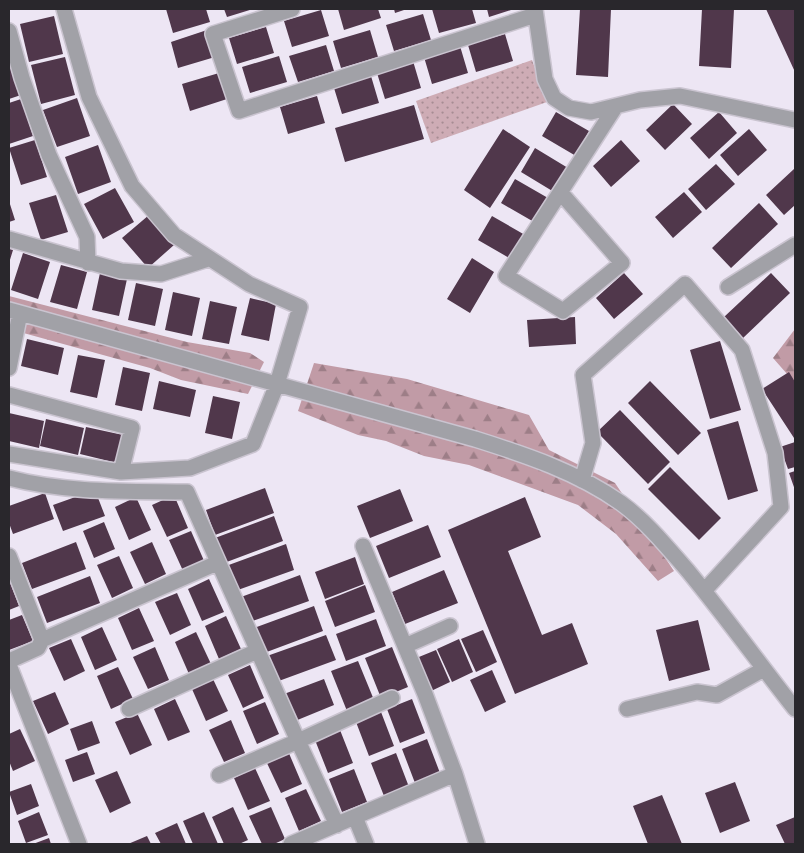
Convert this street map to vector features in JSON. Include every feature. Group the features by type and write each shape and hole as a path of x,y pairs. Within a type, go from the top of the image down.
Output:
{"street":[{"path":"9,454 121,472 190,468 253,444 277,384 300,307 249,284 174,235 132,186 89,97 64,9"},
{"path":"292,9 213,34 239,111 535,12 545,78 554,98 569,108 592,112 640,100 680,96 795,120"},
{"path":"9,31 22,78 49,154 87,237 88,263"},
{"path":"561,193 622,263 563,311 506,276 616,106"},
{"path":"9,239 121,271 161,274 208,259"},
{"path":"728,287 795,245"},
{"path":"582,480 593,442 584,375 685,284 742,350 775,453 781,507 704,591"},
{"path":"9,368 14,311 511,450 559,468 622,503 657,534 704,591 795,709"},
{"path":"9,395 132,428 121,472"},
{"path":"9,478 25,482 105,490 187,492 217,563 337,825"},
{"path":"363,546 405,646 455,774 477,844"},
{"path":"9,556 42,640"},
{"path":"79,844 9,663 38,648 42,640 217,563"},
{"path":"405,646 450,626"},
{"path":"129,709 257,651"},
{"path":"628,709 697,692 717,695 764,670"},
{"path":"219,775 392,698"},
{"path":"291,844 455,774"},
{"path":"355,817 366,844"}],"shaded area":[{"path":"532,60 547,102 431,143 416,101"}],"green space":[{"path":"9,296 187,342 250,353 264,362 248,394 181,380 150,368 9,329"},
{"path":"795,329 795,383 773,358"},
{"path":"314,363 407,379 529,415 549,450 615,483 674,571 658,581 616,534 578,505 469,465 424,456 386,441 358,435 298,411"}],"building":[{"path":"166,9 206,9 210,22 173,33"},
{"path":"224,9 253,9 227,17"},
{"path":"338,9 378,9 381,18 344,30"},
{"path":"394,9 407,9 395,13"},
{"path":"432,9 472,9 476,23 439,33"},
{"path":"487,9 514,9 489,17"},
{"path":"580,9 611,9 608,77 576,75"},
{"path":"702,9 734,9 731,68 699,66"},
{"path":"766,9 795,9 795,72"},
{"path":"321,10 329,36 292,47 284,21"},
{"path":"423,14 431,40 394,51 386,25"},
{"path":"54,16 63,54 29,62 20,24"},
{"path":"266,27 274,53 237,64 229,38"},
{"path":"207,30 215,57 178,68 171,42"},
{"path":"370,30 378,57 341,68 333,41"},
{"path":"505,34 513,61 476,72 468,45"},
{"path":"326,45 334,71 298,82 289,56"},
{"path":"460,46 468,73 432,84 424,57"},
{"path":"279,56 287,82 250,93 242,67"},
{"path":"65,57 75,95 41,104 31,65"},
{"path":"9,59 21,95 9,99"},
{"path":"413,61 421,88 385,99 377,73"},
{"path":"219,73 227,99 190,111 182,84"},
{"path":"371,76 379,103 342,114 334,88"},
{"path":"317,96 325,123 288,134 280,107"},
{"path":"77,98 90,136 57,147 43,110"},
{"path":"21,99 33,136 9,144 9,103"},
{"path":"673,104 692,124 665,150 646,130"},
{"path":"414,105 424,139 345,162 335,128"},
{"path":"556,112 589,131 576,156 542,136"},
{"path":"719,112 737,133 709,159 690,138"},
{"path":"503,129 530,147 490,208 464,190"},
{"path":"749,129 767,150 738,176 720,155"},
{"path":"35,140 47,177 21,185 9,148"},
{"path":"621,140 640,161 611,187 593,166"},
{"path":"98,145 111,182 78,194 65,157"},
{"path":"535,148 568,168 554,192 521,172"},
{"path":"716,164 735,184 706,210 688,189"},
{"path":"794,169 795,205 784,215 766,195"},
{"path":"515,179 548,198 534,222 501,203"},
{"path":"115,188 134,222 103,239 84,204"},
{"path":"684,192 702,212 673,238 655,217"},
{"path":"56,195 68,232 41,240 29,203"},
{"path":"9,201 15,220 9,222"},
{"path":"759,203 778,224 731,268 712,248"},
{"path":"149,215 174,245 148,268 122,238"},
{"path":"492,216 525,235 511,259 478,240"},
{"path":"9,249 13,250 9,263"},
{"path":"23,253 50,262 38,299 11,290"},
{"path":"472,258 494,272 470,313 447,299"},
{"path":"61,265 87,272 77,309 50,302"},
{"path":"100,273 127,279 119,316 92,310"},
{"path":"624,273 643,294 614,319 596,298"},
{"path":"771,273 790,293 743,338 724,317"},
{"path":"136,283 163,289 155,326 128,320"},
{"path":"173,292 200,298 192,336 165,330"},
{"path":"250,298 276,304 269,341 241,335"},
{"path":"210,301 237,307 229,344 202,339"},
{"path":"575,317 576,344 529,347 527,320"},
{"path":"27,339 64,348 58,375 21,366"},
{"path":"720,341 741,410 710,419 690,350"},
{"path":"78,355 105,360 97,398 70,392"},
{"path":"123,367 150,373 142,411 115,405"},
{"path":"789,372 795,382 794,438 762,389"},
{"path":"159,381 196,390 190,417 153,409"},
{"path":"650,381 701,433 678,455 628,403"},
{"path":"213,396 240,402 232,439 205,433"},
{"path":"620,410 670,462 648,484 597,432"},
{"path":"9,413 44,421 39,448 9,441"},
{"path":"46,419 84,428 78,455 40,446"},
{"path":"738,421 758,491 728,500 707,430"},
{"path":"86,427 123,435 117,463 80,454"},
{"path":"795,442 795,467 788,469 780,447"},
{"path":"670,467 721,518 699,540 648,489"},
{"path":"795,471 795,490 789,473"},
{"path":"265,488 274,513 215,535 206,510"},
{"path":"400,489 413,521 370,538 357,506"},
{"path":"95,490 105,516 63,531 53,505"},
{"path":"45,493 54,519 13,534 9,523 9,506"},
{"path":"174,495 188,528 167,537 152,505"},
{"path":"136,497 151,530 129,540 115,507"},
{"path":"525,497 541,537 508,551 542,635 572,623 588,664 515,694 448,530"},
{"path":"274,516 283,541 224,563 215,538"},
{"path":"104,522 115,549 94,558 83,531"},
{"path":"428,525 441,557 389,578 376,546"},
{"path":"191,531 205,563 184,573 169,540"},
{"path":"76,542 86,569 32,589 22,563"},
{"path":"152,542 166,574 145,584 130,552"},
{"path":"286,544 294,570 235,591 226,566"},
{"path":"119,556 133,588 112,598 97,565"},
{"path":"355,557 364,584 325,599 315,572"},
{"path":"444,570 458,603 405,624 392,592"},
{"path":"300,575 309,601 250,622 241,597"},
{"path":"90,576 100,603 47,623 37,597"},
{"path":"209,579 224,612 202,621 188,589"},
{"path":"9,580 19,606 9,610"},
{"path":"365,585 375,612 335,627 325,601"},
{"path":"177,593 191,625 170,635 155,602"},
{"path":"314,606 323,631 264,653 254,628"},
{"path":"139,608 154,641 132,650 118,618"},
{"path":"22,615 33,641 9,650 9,620"},
{"path":"226,616 241,649 219,659 205,626"},
{"path":"376,619 386,646 346,661 336,634"},
{"path":"698,620 710,670 669,681 656,630"},
{"path":"102,627 117,660 95,670 81,637"},
{"path":"483,630 497,662 476,672 461,639"},
{"path":"196,632 211,664 189,674 175,642"},
{"path":"326,635 336,660 276,682 267,656"},
{"path":"71,639 85,671 64,681 49,648"},
{"path":"459,639 473,672 452,682 437,649"},
{"path":"155,647 169,680 148,689 133,657"},
{"path":"392,647 408,687 381,698 365,658"},
{"path":"436,650 450,682 429,692 414,659"},
{"path":"358,661 374,700 347,711 331,671"},
{"path":"250,665 264,698 243,708 228,675"},
{"path":"118,667 133,699 111,709 97,676"},
{"path":"492,670 506,702 485,712 470,680"},
{"path":"213,679 228,711 206,721 192,689"},
{"path":"324,679 334,705 295,721 284,694"},
{"path":"55,692 69,724 48,734 33,701"},
{"path":"175,699 190,732 168,741 154,709"},
{"path":"412,699 425,733 400,743 387,709"},
{"path":"265,702 279,734 257,744 243,711"},
{"path":"381,712 394,746 369,756 356,722"},
{"path":"137,713 152,745 130,755 115,722"},
{"path":"231,720 245,753 224,762 209,730"},
{"path":"92,721 100,743 78,751 70,729"},
{"path":"20,729 35,761 13,771 9,761 9,734"},
{"path":"340,730 353,763 328,773 315,740"},
{"path":"427,739 440,773 415,783 402,749"},
{"path":"288,751 302,784 281,793 266,761"},
{"path":"87,752 95,774 73,782 65,760"},
{"path":"396,753 409,787 384,796 371,763"},
{"path":"255,768 270,801 248,810 234,778"},
{"path":"354,769 367,802 342,812 329,779"},
{"path":"117,771 131,803 110,813 95,780"},
{"path":"735,782 750,821 720,833 705,793"},
{"path":"31,784 39,806 17,815 9,792"},
{"path":"306,789 321,821 299,831 285,798"},
{"path":"662,795 682,844 648,844 633,806"},
{"path":"233,807 248,840 239,844 224,844 212,817"},
{"path":"271,807 285,839 274,844 262,844 249,816"},
{"path":"39,812 48,835 26,843 18,821"},
{"path":"204,812 218,844 193,844 183,821"},
{"path":"795,817 795,844 785,844 776,825"},
{"path":"177,823 186,844 161,844 155,833"},
{"path":"147,836 151,844 128,844"},
{"path":"49,838 51,844 33,844"}]}
